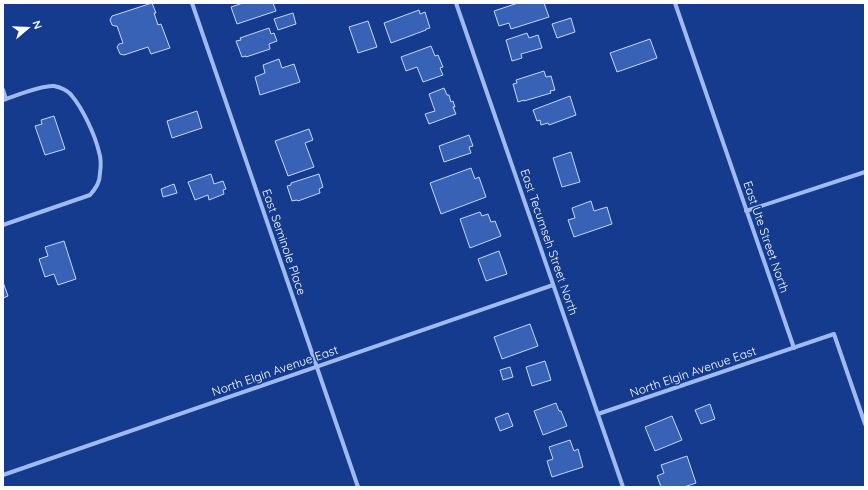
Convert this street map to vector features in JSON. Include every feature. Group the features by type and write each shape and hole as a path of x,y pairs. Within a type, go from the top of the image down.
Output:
{"street":[{"name":"East Seminole Place","path":"192,3 358,487"},
{"name":"East Tecumseh Street North","path":"456,3 623,487"},
{"name":"East Ute Street North","path":"675,3 794,348"},
{"path":"3,90 4,99 41,88 54,86 63,89 71,95 77,103 92,133 99,152 101,164 98,186 90,195 3,226"},
{"path":"746,211 865,172"},
{"name":"North Elgin Avenue East","path":"3,475 553,285"},
{"path":"794,348 834,334 865,424"},
{"name":"North Elgin Avenue East","path":"598,414 794,348"}],"building":[{"path":"152,3 156,13 154,13 158,25 161,24 170,48 151,54 148,47 124,55 120,54 117,47 119,44 123,43 117,26 112,25 110,20 112,16"},
{"path":"243,3 273,3 276,11 237,24 231,7"},
{"path":"518,3 544,3 549,17 511,29 509,23 499,26 494,11"},
{"path":"419,10 420,14 425,12 430,28 391,43 384,23"},
{"path":"293,13 296,24 278,30 274,19"},
{"path":"571,18 575,32 557,38 552,24"},
{"path":"368,21 377,47 358,53 349,27"},
{"path":"269,28 271,34 274,33 277,41 269,44 270,49 242,57 236,41 241,40 240,38"},
{"path":"527,33 529,38 538,35 542,48 521,54 522,58 512,61 506,40"},
{"path":"650,39 657,58 617,72 610,53"},
{"path":"431,46 435,56 438,55 443,67 440,68 443,75 423,82 417,67 406,71 401,57"},
{"path":"279,59 282,68 294,64 300,82 260,95 255,77 265,73 263,65"},
{"path":"544,71 546,77 551,76 555,90 550,91 551,93 518,102 513,84 517,83 516,80"},
{"path":"444,88 447,95 449,95 451,102 453,101 455,107 453,107 456,114 429,124 425,114 435,111 429,94"},
{"path":"570,96 576,115 549,125 548,123 541,125 540,120 537,121 533,110"},
{"path":"197,111 202,128 172,138 167,121"},
{"path":"54,116 65,149 45,155 35,126 42,124 41,120"},
{"path":"309,129 313,140 305,143 314,167 288,176 275,141"},
{"path":"469,135 473,146 469,147 471,153 444,162 439,146"},
{"path":"571,152 580,182 562,187 553,158"},
{"path":"471,168 475,179 479,177 486,197 441,214 430,183"},
{"path":"211,174 214,184 223,181 226,189 223,190 224,194 209,200 208,195 195,200 188,182"},
{"path":"319,174 323,187 319,189 320,193 298,201 292,201 287,186 291,185 291,183"},
{"path":"174,184 177,193 163,197 161,189"},
{"path":"591,201 594,211 607,207 612,224 574,237 568,220 575,218 572,208"},
{"path":"480,212 482,216 488,214 491,222 495,221 501,236 470,248 460,219"},
{"path":"64,241 76,279 58,285 54,274 45,277 39,259 48,256 45,247"},
{"path":"499,251 507,274 486,281 478,259"},
{"path":"3,282 8,296 3,298"},
{"path":"530,324 538,346 502,359 494,337"},
{"path":"545,361 551,380 532,386 526,367"},
{"path":"510,367 513,377 503,380 500,370"},
{"path":"556,403 567,426 543,435 534,411"},
{"path":"710,404 715,419 701,424 695,410"},
{"path":"508,413 513,426 500,431 495,418"},
{"path":"672,416 682,440 655,451 645,427"},
{"path":"570,440 574,451 578,449 583,467 552,477 547,461 553,459 549,447"},
{"path":"687,456 696,483 684,487 661,487 657,476 664,473 661,465"}]}
